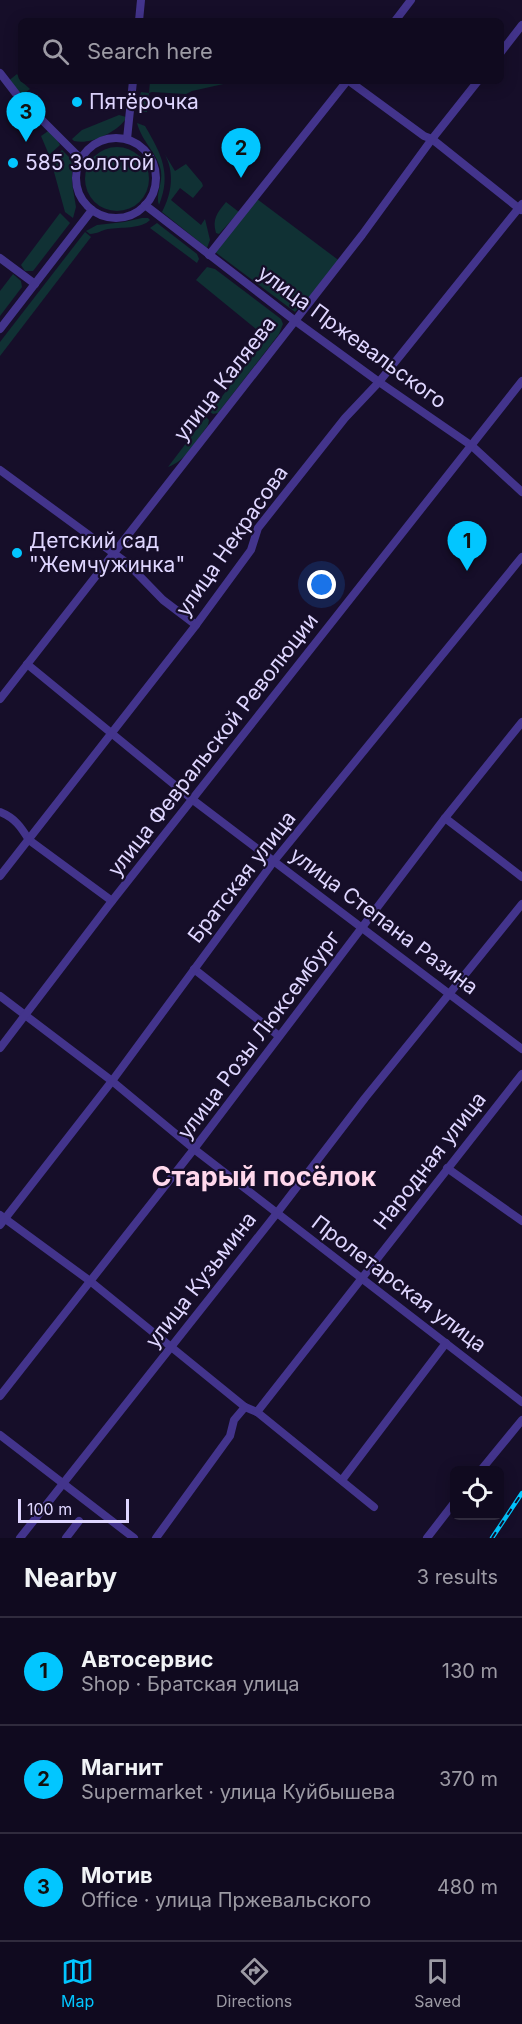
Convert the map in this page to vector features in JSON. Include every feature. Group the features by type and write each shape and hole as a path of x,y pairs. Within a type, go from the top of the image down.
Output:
{"street":[{"path":"139,18 141,0"},
{"path":"397,18 411,0"},
{"path":"504,47 522,25"},
{"path":"0,74 17,95 80,158"},
{"path":"127,139 133,84"},
{"path":"209,255 346,84"},
{"path":"352,84 424,136 432,139 521,207"},
{"name":"улица Каляева","path":"0,699 362,235 476,84"},
{"path":"114,138 127,139 144,149 154,166 155,185 151,198 132,215 119,218 106,217 92,210 80,197 76,185 76,171 80,158 100,141 114,138"},
{"name":"улица Пржевальского","path":"145,205 294,320 472,446 522,492"},
{"name":"улица Некрасова","path":"0,876 196,625 250,550 258,528 345,418 379,382 521,207"},
{"path":"0,329 92,210"},
{"path":"0,258 38,281"},
{"name":"улица Февральской Революции","path":"0,1048 112,901 522,381"},
{"path":"0,470 127,563 163,600 196,625"},
{"name":"Братская улица","path":"2,1219 112,1081 274,861 522,557"},
{"name":"улица Степана Разина","path":"27,664 193,800 522,1049"},
{"name":"улица Розы Люксембург","path":"0,1396 194,1149 445,818 522,722"},
{"path":"0,812 10,816 21,826 28,840 112,901"},
{"path":"445,818 522,877"},
{"name":"улица Кузьмина","path":"20,1538 449,993 522,904"},
{"path":"194,969 279,1036"},
{"name":"Пролетарская улица","path":"0,996 522,1402"},
{"name":"Народная улица","path":"257,1412 522,1074"},
{"path":"447,1168 522,1221"},
{"path":"2,1219 90,1281 245,1407 257,1412 374,1507"},
{"path":"342,1480 446,1343"},
{"path":"156,1538 230,1436 234,1420 245,1407"},
{"path":"484,1466 522,1420"},
{"path":"0,1435 134,1538"},
{"path":"427,1538 450,1508"},
{"path":"66,1538 79,1521"}],"green space":[{"path":"17,74 18,84 24,84 30,89 17,95 7,82"},
{"path":"150,84 224,84 186,94 149,93"},
{"path":"141,92 149,93 147,112 140,112"},
{"path":"119,115 126,117 125,120 109,133 95,140 80,142 72,139 82,130"},
{"path":"137,123 145,126 156,145 163,164 165,183 159,205 161,171"},
{"path":"51,129 60,145 49,155 41,136"},
{"path":"111,147 123,147 140,156 147,167 149,179 147,191 140,202 123,211 111,211 99,206 90,197 85,185 85,173 90,161 99,152"},
{"path":"62,150 72,164 76,207 73,218 65,212 51,161"},
{"path":"164,153 175,171 186,164 202,183 203,186 193,198 180,188 171,200 201,225 205,219 210,240 207,248 162,212 171,182 170,168"},
{"path":"257,199 341,262 295,312 215,252"},
{"path":"226,202 239,212 219,234 216,233 215,220"},
{"path":"60,213 70,223 33,271 25,271 21,265"},
{"path":"142,218 150,220 136,226 108,229 93,234 86,231 97,225"},
{"path":"157,223 197,254 199,259 197,263 150,228"},
{"path":"85,232 91,237 0,356 0,342"},
{"path":"207,267 215,269 281,319 283,324 279,334 218,413 213,414 210,412 267,338 196,280"},
{"path":"13,274 21,281 22,287 0,316 0,291"},
{"path":"206,417 209,420 208,425 186,455 168,467"}],"railway":[{"path":"492,1538 522,1493"}],"place":[{"name":"Пятёрочка","path":"77,102"},
{"name":"Мотив","path":"26,142"},
{"name":"585 Золотой","path":"13,163"},
{"name":"Магнит","path":"241,178"},
{"name":"Детский сад \"Жемчужинка\"","path":"17,553"},
{"name":"Автосервис","path":"467,571"}],"district":[{"name":"Старый посёлок","path":"264,1177"}]}
